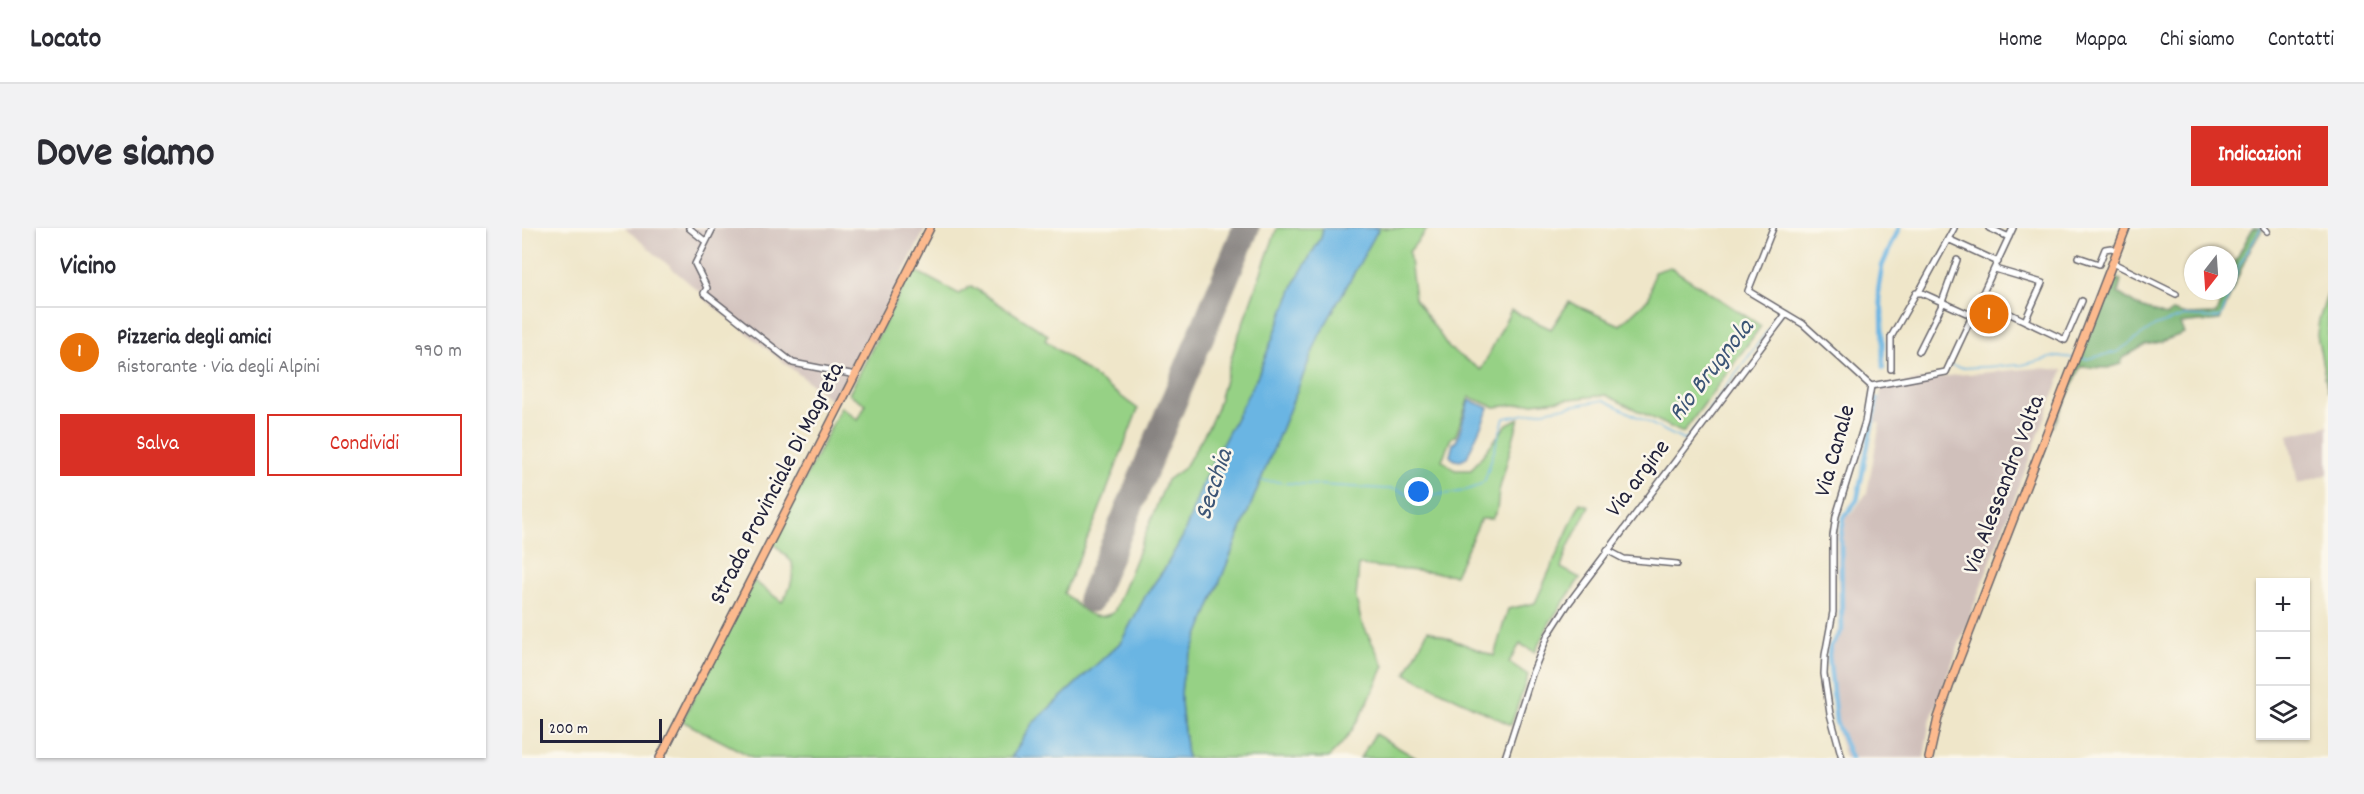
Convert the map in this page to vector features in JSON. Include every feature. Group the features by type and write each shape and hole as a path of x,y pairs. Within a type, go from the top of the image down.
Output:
{"main road":[{"name":"Strada Provinciale Di Magreta","path":"660,758 930,228"},
{"name":"Via Alessandro Volta","path":"1929,758 1938,718 1955,670 2126,228"}],"street":[{"path":"689,228 705,242"},
{"path":"713,228 694,264 707,288 704,293 793,363 856,375"},
{"path":"1773,228 1748,291 1809,329 1871,386"},
{"path":"1891,369 1890,336 1914,295 1919,292 1954,228"},
{"path":"1989,228 2009,237"},
{"name":"Via Canale","path":"1842,758 1830,714 1824,674 1833,612 1834,525 1860,443 1871,386 1946,372 2013,228"},
{"path":"1948,239 1996,265 2042,283 2025,321"},
{"path":"2078,257 2099,264 2105,249 2117,250"},
{"path":"1919,351 1942,302 1957,260"},
{"path":"2113,263 2176,294"},
{"path":"1919,292 1973,316"},
{"path":"1981,300 2065,340 2082,302"},
{"name":"Via argine","path":"1505,758 1532,674 1548,635 1607,550 1783,313"},
{"name":"Via argine","path":"1607,550 1624,559 1677,564"},
{"path":"1836,758 1839,748"}],"shaded area":[{"path":"625,228 926,228 836,404 701,296 702,294"},
{"path":"2040,368 2063,370 1929,724 1924,758 1845,758 1834,722 1828,657 1829,646 1839,628 1837,537 1844,513 1850,515 1867,493 1880,423 1875,422 1882,386 1956,375"},
{"path":"2328,426 2328,474 2298,484 2288,435"}],"green space":[{"path":"1277,228 1323,228 1321,238 1296,280 1258,375 1204,480 1183,536 1146,595 1121,642 1032,724 1011,758 754,758 682,721 754,581 782,602 788,593 793,572 792,562 773,543 841,407 858,420 866,404 849,394 912,269 959,294 971,286 1048,335 1045,340 1138,409 1097,516 1064,593 1087,613 1099,616 1114,612 1167,480 1185,467 1209,426"},
{"path":"1379,228 1428,228 1409,252 1415,298 1449,348 1481,370 1511,310 1551,329 1569,302 1620,325 1649,298 1654,272 1670,267 1761,326 1683,433 1606,395 1495,407 1469,397 1456,435 1451,438 1442,460 1455,470 1471,470 1507,424 1519,418 1499,491 1497,510 1492,519 1481,519 1455,575 1359,565 1356,598 1361,621 1384,666 1361,715 1346,738 1328,758 1187,758 1181,702 1185,668 1319,336"},
{"path":"2253,228 2263,228 2248,253 2238,277 2238,257"},
{"path":"2111,277 2121,280 2118,293 2138,306 2166,316 2173,311 2186,315 2216,314 2221,300 2228,300 2220,320 2180,324 2184,333 2161,342 2145,345 2123,358 2121,364 2108,368 2081,367 2053,427"},
{"path":"2328,292 2328,392 2317,335"},
{"path":"1580,503 1589,506 1568,547 1561,568 1580,578 1550,622 1535,652 1520,644 1509,662 1528,675 1511,725 1406,674 1428,630 1494,656 1508,609 1535,603"},
{"path":"1375,734 1416,758 1360,758"}],"water":[{"name":"Secchia","path":"1323,228 1379,228 1319,336 1185,668 1181,702 1187,758 1011,758 1032,724 1121,642 1146,595 1165,568 1183,536 1204,480 1258,375 1296,280 1321,238"},
{"path":"1469,400 1489,408 1467,457 1456,460 1450,456"}],"waterway":[{"path":"1883,368 1882,310 1878,292 1882,266 1899,228"},
{"name":"Rio Brugnola","path":"2079,358 2086,359 2117,352 2155,326 2184,316 2219,318 2239,266 2261,228"},
{"name":"Rio Brugnola","path":"1286,483 1393,489 1418,495 1461,492 1485,480 1504,418 1604,400 1685,441 1781,313"},
{"name":"Rio Brugnola","path":"1951,366 1960,368 2022,365 2058,356 2074,358"},
{"path":"1851,758 1836,722 1829,655 1830,647 1842,630 1841,538 1844,517 1857,500 1877,399"},
{"name":"Rio Brugnola","path":"1262,481 1282,482"}],"runway":[{"path":"1091,599 1246,228"}],"place":[{"name":"Pizzeria degli amici","path":"1989,314"}]}
